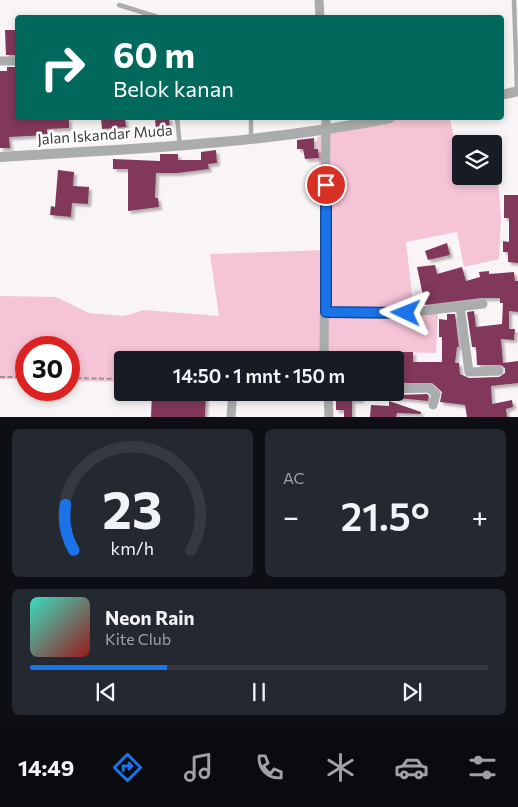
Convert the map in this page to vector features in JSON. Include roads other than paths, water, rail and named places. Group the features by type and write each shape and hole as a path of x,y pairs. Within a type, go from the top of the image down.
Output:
{"street":[{"path":"319,0 320,15"},
{"path":"0,61 15,61"},
{"path":"504,94 518,91"},
{"path":"324,351 326,120"},
{"name":"Jalan Iskandar Muda","path":"0,157 180,146 327,130 380,120"},
{"path":"326,312 406,313 483,304"},
{"path":"460,306 469,372 499,371"},
{"path":"404,389 429,388 436,394 434,405"},
{"path":"328,401 329,417"},
{"path":"231,417 232,402"}],"lane":[{"path":"514,0 518,91"},
{"path":"119,5 152,15"},
{"path":"178,120 180,146"},
{"path":"251,120 251,138"}]}
